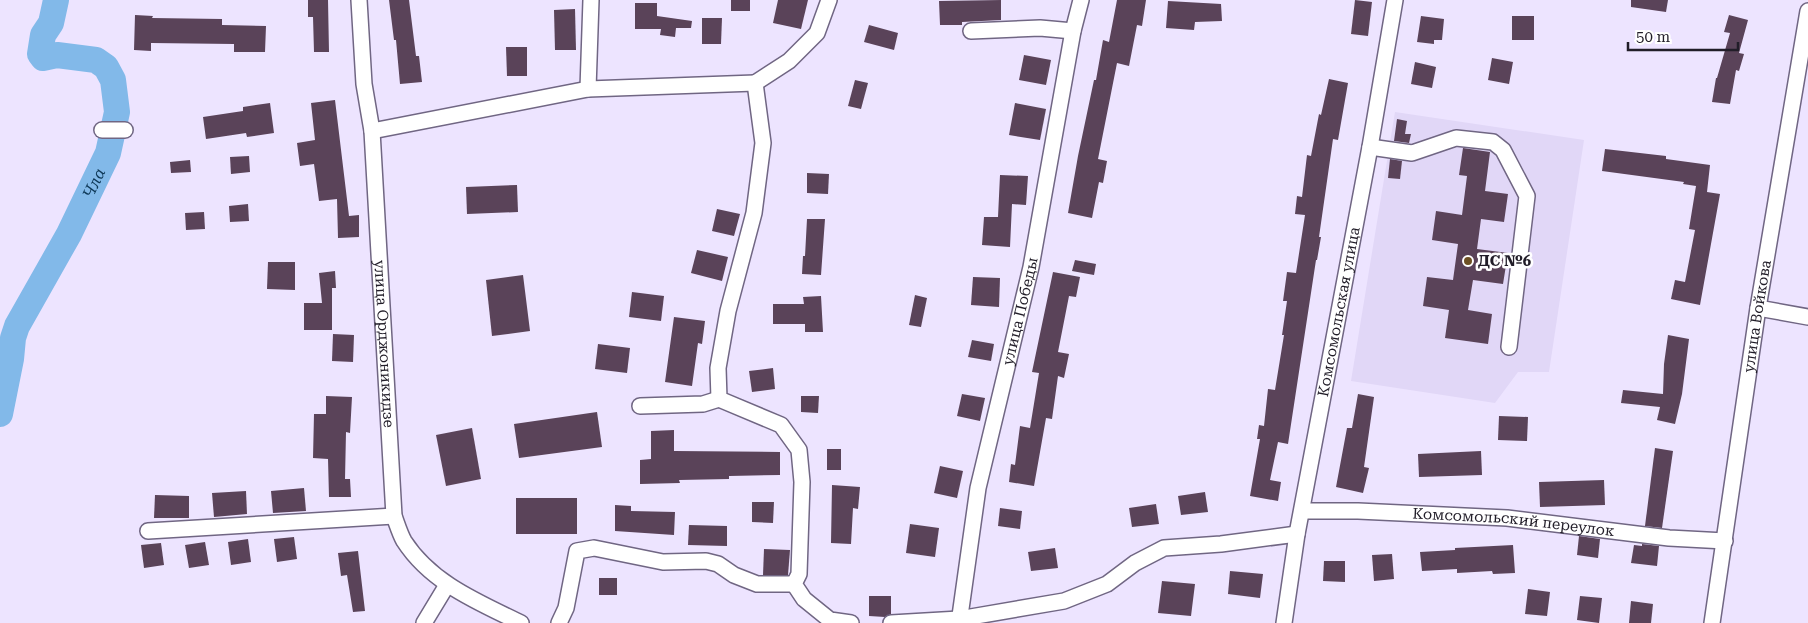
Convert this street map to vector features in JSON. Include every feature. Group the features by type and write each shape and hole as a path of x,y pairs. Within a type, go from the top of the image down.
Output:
{"street":[{"name":"улица Орджоникидзе","path":"359,0 364,84 372,131 394,516 404,540 419,560 447,585 521,623"},
{"path":"588,89 591,0"},
{"path":"372,131 588,89 754,82 789,60 817,33 829,0"},
{"name":"улица Победы","path":"959,621 978,488 1031,267 1073,31 1081,0"},
{"name":"Комсомольская улица","path":"1284,623 1297,534 1370,147 1394,0"},
{"name":"улица Войкова","path":"1712,623 1758,308 1808,11"},
{"path":"971,31 1040,28 1073,31"},
{"path":"719,399 718,368 728,311 754,213 763,143 754,82"},
{"path":"102,130 125,130"},
{"path":"1370,147 1412,153 1456,138 1493,142 1503,150 1527,196 1509,346"},
{"path":"1758,308 1808,317"},
{"path":"640,406 703,404 719,399 781,425 799,450 802,482 799,574 794,584"},
{"name":"Комсомольский переулок","path":"1302,511 1358,511 1507,518 1669,538 1725,541"},
{"path":"148,531 394,516"},
{"path":"891,623 959,621 1064,601 1107,584 1135,562 1164,548 1221,544 1297,534"},
{"path":"559,623 566,608 577,551 594,548 663,562 706,561 718,564 734,575 757,584 794,584"},
{"path":"794,584 804,600 830,620 851,623"},
{"path":"424,623 447,585"}],"shaded area":[{"name":"ДС №6","path":"1395,112 1584,140 1549,372 1518,372 1495,403 1351,381"}],"building":[{"path":"308,0 328,0 329,52 314,52 313,17 308,17"},
{"path":"389,0 409,0 416,56 419,56 422,82 400,84 396,40 394,40"},
{"path":"731,0 750,0 750,11 731,11"},
{"path":"778,0 808,0 801,29 773,23"},
{"path":"1001,0 1001,20 962,22 962,25 940,25 939,1"},
{"path":"1117,0 1146,0 1142,26 1137,25 1129,66 1117,63 1098,159 1107,161 1103,183 1099,182 1092,218 1068,213 1078,156 1094,80 1096,80 1103,40 1109,42"},
{"path":"1355,0 1372,2 1368,36 1351,34"},
{"path":"1631,0 1668,0 1666,12 1631,7"},
{"path":"1168,1 1221,4 1222,21 1195,22 1194,30 1166,28"},
{"path":"635,3 657,3 657,16 692,21 691,28 676,28 675,37 660,35 661,29 635,29"},
{"path":"575,9 576,50 555,50 554,10"},
{"path":"135,15 153,16 152,18 222,19 222,25 266,26 265,52 234,52 234,44 151,43 151,51 134,50"},
{"path":"1729,15 1748,20 1739,53 1744,54 1739,71 1736,70 1730,104 1712,102 1716,78 1730,33 1724,32"},
{"path":"1421,16 1444,19 1442,40 1434,40 1434,44 1417,42"},
{"path":"1512,16 1534,16 1534,40 1512,40"},
{"path":"702,18 722,18 721,44 702,44"},
{"path":"869,25 898,33 894,50 864,42"},
{"path":"506,47 527,47 527,76 507,76"},
{"path":"1024,55 1051,60 1046,85 1019,80"},
{"path":"1492,58 1513,62 1509,84 1488,80"},
{"path":"1415,62 1436,67 1432,88 1411,84"},
{"path":"1329,79 1348,83 1338,140 1333,139 1319,237 1321,237 1288,444 1278,442 1270,480 1281,482 1278,501 1250,496 1260,439 1257,439 1259,425 1264,426 1268,389 1275,390 1284,335 1282,335 1287,301 1283,301 1287,272 1296,273 1305,215 1295,214 1297,196 1302,197 1307,155 1311,156 1319,114 1321,115"},
{"path":"855,80 868,83 861,109 848,106"},
{"path":"335,100 349,216 359,215 359,237 338,238 337,199 319,201 314,164 300,166 297,143 315,140 311,103"},
{"path":"270,103 274,133 247,137 246,133 206,139 203,117 243,111 243,107"},
{"path":"1015,103 1046,109 1040,140 1009,135"},
{"path":"1397,119 1407,121 1405,134 1411,134 1409,143 1394,141"},
{"path":"1463,148 1490,152 1485,191 1508,194 1504,222 1481,219 1477,249 1508,253 1503,284 1473,280 1468,310 1492,314 1488,344 1445,338 1449,310 1423,306 1427,277 1453,280 1458,244 1432,240 1436,211 1462,215 1467,176 1459,175"},
{"path":"1605,149 1666,156 1666,159 1710,165 1707,192 1720,194 1700,305 1671,299 1675,280 1685,282 1695,230 1689,229 1696,186 1683,184 1684,182 1602,171"},
{"path":"249,156 250,172 231,174 230,157"},
{"path":"1390,159 1402,161 1400,179 1388,178"},
{"path":"190,160 191,172 171,173 170,162"},
{"path":"807,173 829,174 828,194 807,193"},
{"path":"1000,175 1028,176 1026,205 1012,204 1010,247 982,245 984,217 998,217"},
{"path":"517,185 518,212 467,214 466,187"},
{"path":"248,204 249,221 230,222 229,206"},
{"path":"717,209 740,214 734,236 712,231"},
{"path":"204,212 205,229 186,230 185,213"},
{"path":"807,219 825,219 821,275 802,274"},
{"path":"697,250 728,257 722,281 691,273"},
{"path":"1075,260 1096,264 1094,275 1072,271"},
{"path":"268,262 295,262 295,290 267,289"},
{"path":"335,271 336,288 332,288 332,330 304,330 304,303 322,303 319,273"},
{"path":"1053,272 1080,277 1076,297 1069,296 1058,352 1069,354 1064,378 1058,376 1052,419 1046,418 1034,486 1009,482 1011,464 1015,465 1020,426 1030,428 1039,373 1032,372"},
{"path":"523,275 530,331 492,336 486,280"},
{"path":"973,277 1000,278 999,307 971,305"},
{"path":"632,292 664,296 661,321 629,317"},
{"path":"915,295 927,298 921,327 909,325"},
{"path":"821,296 823,332 805,332 805,324 773,324 773,304 804,304 803,297"},
{"path":"674,317 705,321 702,344 698,343 692,386 665,382"},
{"path":"333,334 354,335 353,362 332,361"},
{"path":"1668,335 1689,339 1682,394 1675,424 1657,420 1660,407 1621,403 1623,390 1663,394 1664,364"},
{"path":"972,340 994,344 991,361 968,357"},
{"path":"598,344 630,348 627,373 595,369"},
{"path":"773,368 775,389 752,392 749,371"},
{"path":"962,394 985,398 980,421 957,416"},
{"path":"1358,394 1374,397 1364,467 1369,468 1363,493 1336,487 1347,428 1352,428"},
{"path":"326,396 352,397 350,433 346,432 345,479 350,479 351,497 329,497 328,459 313,458 314,414 326,414"},
{"path":"801,396 819,396 818,413 801,412"},
{"path":"597,412 602,447 519,458 514,424"},
{"path":"1499,416 1528,417 1527,441 1498,440"},
{"path":"472,428 481,479 446,486 436,435"},
{"path":"674,430 674,451 780,452 780,475 729,476 729,479 679,480 680,483 640,484 640,460 651,459 651,431"},
{"path":"1655,448 1673,451 1662,528 1645,526"},
{"path":"827,449 841,449 841,470 827,470"},
{"path":"1481,451 1482,475 1419,477 1418,454"},
{"path":"940,466 963,471 957,498 934,493"},
{"path":"1604,480 1605,505 1540,507 1539,482"},
{"path":"832,485 860,487 858,509 853,508 851,544 831,543"},
{"path":"304,488 306,511 273,513 271,491"},
{"path":"246,491 247,514 214,517 212,493"},
{"path":"1205,492 1208,512 1181,515 1178,496"},
{"path":"155,495 189,496 189,518 154,518"},
{"path":"516,498 577,498 577,534 516,534"},
{"path":"752,502 774,502 773,523 752,522"},
{"path":"1156,504 1159,524 1132,527 1129,508"},
{"path":"615,505 631,506 631,511 675,512 674,535 615,531"},
{"path":"1000,508 1022,511 1020,529 998,526"},
{"path":"910,524 939,528 935,557 906,553"},
{"path":"689,525 727,526 727,546 688,545"},
{"path":"1579,536 1600,539 1598,558 1577,555"},
{"path":"294,537 297,559 277,562 274,539"},
{"path":"248,539 251,562 231,565 228,542"},
{"path":"205,542 209,565 189,568 185,545"},
{"path":"161,543 164,565 144,568 141,545"},
{"path":"1642,544 1659,546 1657,566 1631,563 1634,545 1642,546"},
{"path":"1513,545 1515,573 1493,574 1492,571 1457,573 1457,569 1422,571 1420,552"},
{"path":"1055,548 1058,568 1031,571 1028,552"},
{"path":"764,549 790,550 788,575 763,575"},
{"path":"358,551 365,611 353,612 347,575 341,576 338,553"},
{"path":"1392,554 1394,579 1374,581 1372,555"},
{"path":"1324,561 1345,561 1345,582 1323,581"},
{"path":"1230,571 1263,574 1260,598 1228,594"},
{"path":"599,578 617,578 617,595 599,595"},
{"path":"1162,581 1195,584 1191,616 1158,613"},
{"path":"1528,589 1550,592 1547,616 1525,614"},
{"path":"869,596 891,596 891,614 885,617 869,616"},
{"path":"1580,596 1602,598 1599,623 1577,620"},
{"path":"1631,601 1653,604 1651,623 1629,623"}],"waterway":[{"name":"Чла","path":"0,414 11,359 13,338 17,326 69,234 108,153 117,112 113,80 106,67 96,60 57,55 43,58 40,54 43,35 51,23 56,0"}],"place":[{"name":"ДС №6","path":"1468,261"}]}
